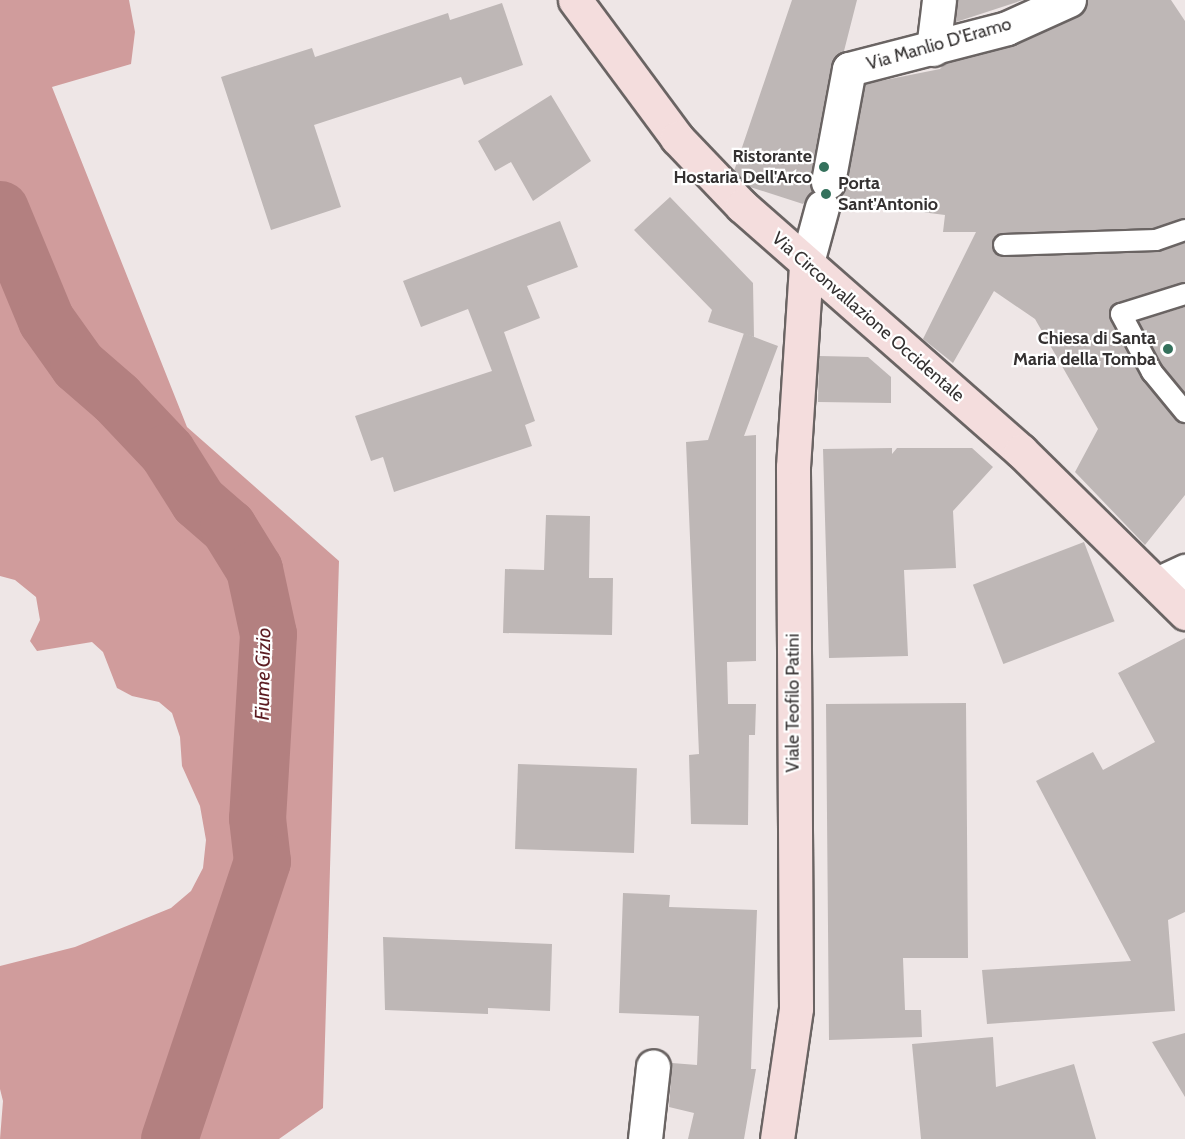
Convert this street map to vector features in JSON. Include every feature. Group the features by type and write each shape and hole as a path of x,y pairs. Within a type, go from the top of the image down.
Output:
{"main road":[{"name":"Via Circonvallazione Occidentale","path":"575,0 677,138 806,266 1172,577 1185,613"},
{"name":"Viale Teofilo Patini","path":"777,1139 796,1008 793,466 806,266"}],"street":[{"path":"933,49 939,0"},
{"name":"Via Manlio D'Eramo","path":"806,266 825,194 849,69 1007,28 1069,0"},
{"path":"645,1139 653,1066"}],"lane":[{"path":"1004,245 1156,240 1185,230"},
{"path":"1185,294 1121,314 1152,372 1185,412"}],"shaded area":[{"path":"0,0 129,0 135,32 131,64 52,87 187,427 339,561 323,1108 279,1139 0,1139 3,1101 0,1089 0,966 75,947 171,908 191,891 203,868 206,840 200,806 182,766 180,737 172,713 159,702 132,696 117,688 103,652 92,642 37,651 30,641 40,620 36,597 15,580 0,576"}],"building":[{"path":"792,0 857,0 844,51 831,66 810,179 812,192 803,204 750,187 734,171"},
{"path":"957,0 1023,0 956,22"},
{"path":"1087,0 1171,0 1185,21 1185,218 1154,228 1004,233 994,239 992,246 998,255 1004,257 1156,252 1185,243 1185,282 1117,303 1109,312 1143,379 1176,420 1185,424 1185,495 1145,545 1075,472 1098,429 1035,319 994,291 953,363 923,339 976,232 943,232 945,215 843,202 840,210 838,198 846,185 865,84 940,69 944,64 1015,45 1077,17"},
{"path":"502,3 523,65 464,85 461,77 314,125 341,207 271,230 221,77 312,48 315,57 448,13 450,20"},
{"path":"551,95 591,161 533,201 511,162 495,171 478,141"},
{"path":"670,197 753,283 754,337 708,322 712,310 634,230"},
{"path":"560,221 578,267 527,286 540,318 504,332 535,421 525,425 532,446 394,492 383,457 371,461 355,416 492,371 468,309 421,327 403,281"},
{"name":"Chiesa di Santa Maria della Tomba","path":"1185,307 1185,393 1162,365 1138,321"},
{"path":"744,333 778,346 744,436 756,435 756,661 727,662 728,704 756,704 755,735 749,735 748,825 691,824 689,755 699,754 686,442 708,440"},
{"path":"819,356 868,357 891,377 891,403 818,402"},
{"path":"892,448 892,454 897,448 972,448 993,467 953,511 956,568 904,570 908,656 829,658 823,449"},
{"path":"546,515 590,516 589,578 613,578 612,635 503,633 505,569 544,570"},
{"path":"1084,542 1114,621 1003,664 973,585"},
{"path":"1185,638 1185,912 1168,920 1175,1011 987,1024 982,970 1131,961 1036,781 1093,752 1103,770 1155,742 1118,673"},
{"path":"966,703 968,958 903,958 905,1010 921,1010 922,1037 829,1040 826,704"},
{"path":"518,764 637,768 634,853 515,849"},
{"path":"623,893 670,895 669,907 757,910 751,1069 756,1069 744,1139 688,1139 694,1113 669,1107 672,1063 697,1065 699,1016 619,1013"},
{"path":"383,937 552,944 550,1011 488,1008 488,1014 385,1010"},
{"path":"1185,1033 1185,1097 1152,1042"},
{"path":"993,1037 996,1087 1074,1064 1096,1139 921,1139 912,1044"}],"waterway":[{"name":"Fiume Gizio","path":"0,209 46,320 78,365 116,398 167,452 198,501 228,527 254,569 268,634 257,818 262,861 169,1139"}],"place":[{"name":"Ristorante Hostaria Dell'Arco","path":"824,167"},
{"name":"Porta Sant'Antonio","path":"826,194"},
{"name":"Chiesa di Santa Maria della Tomba","path":"1168,349"}]}
